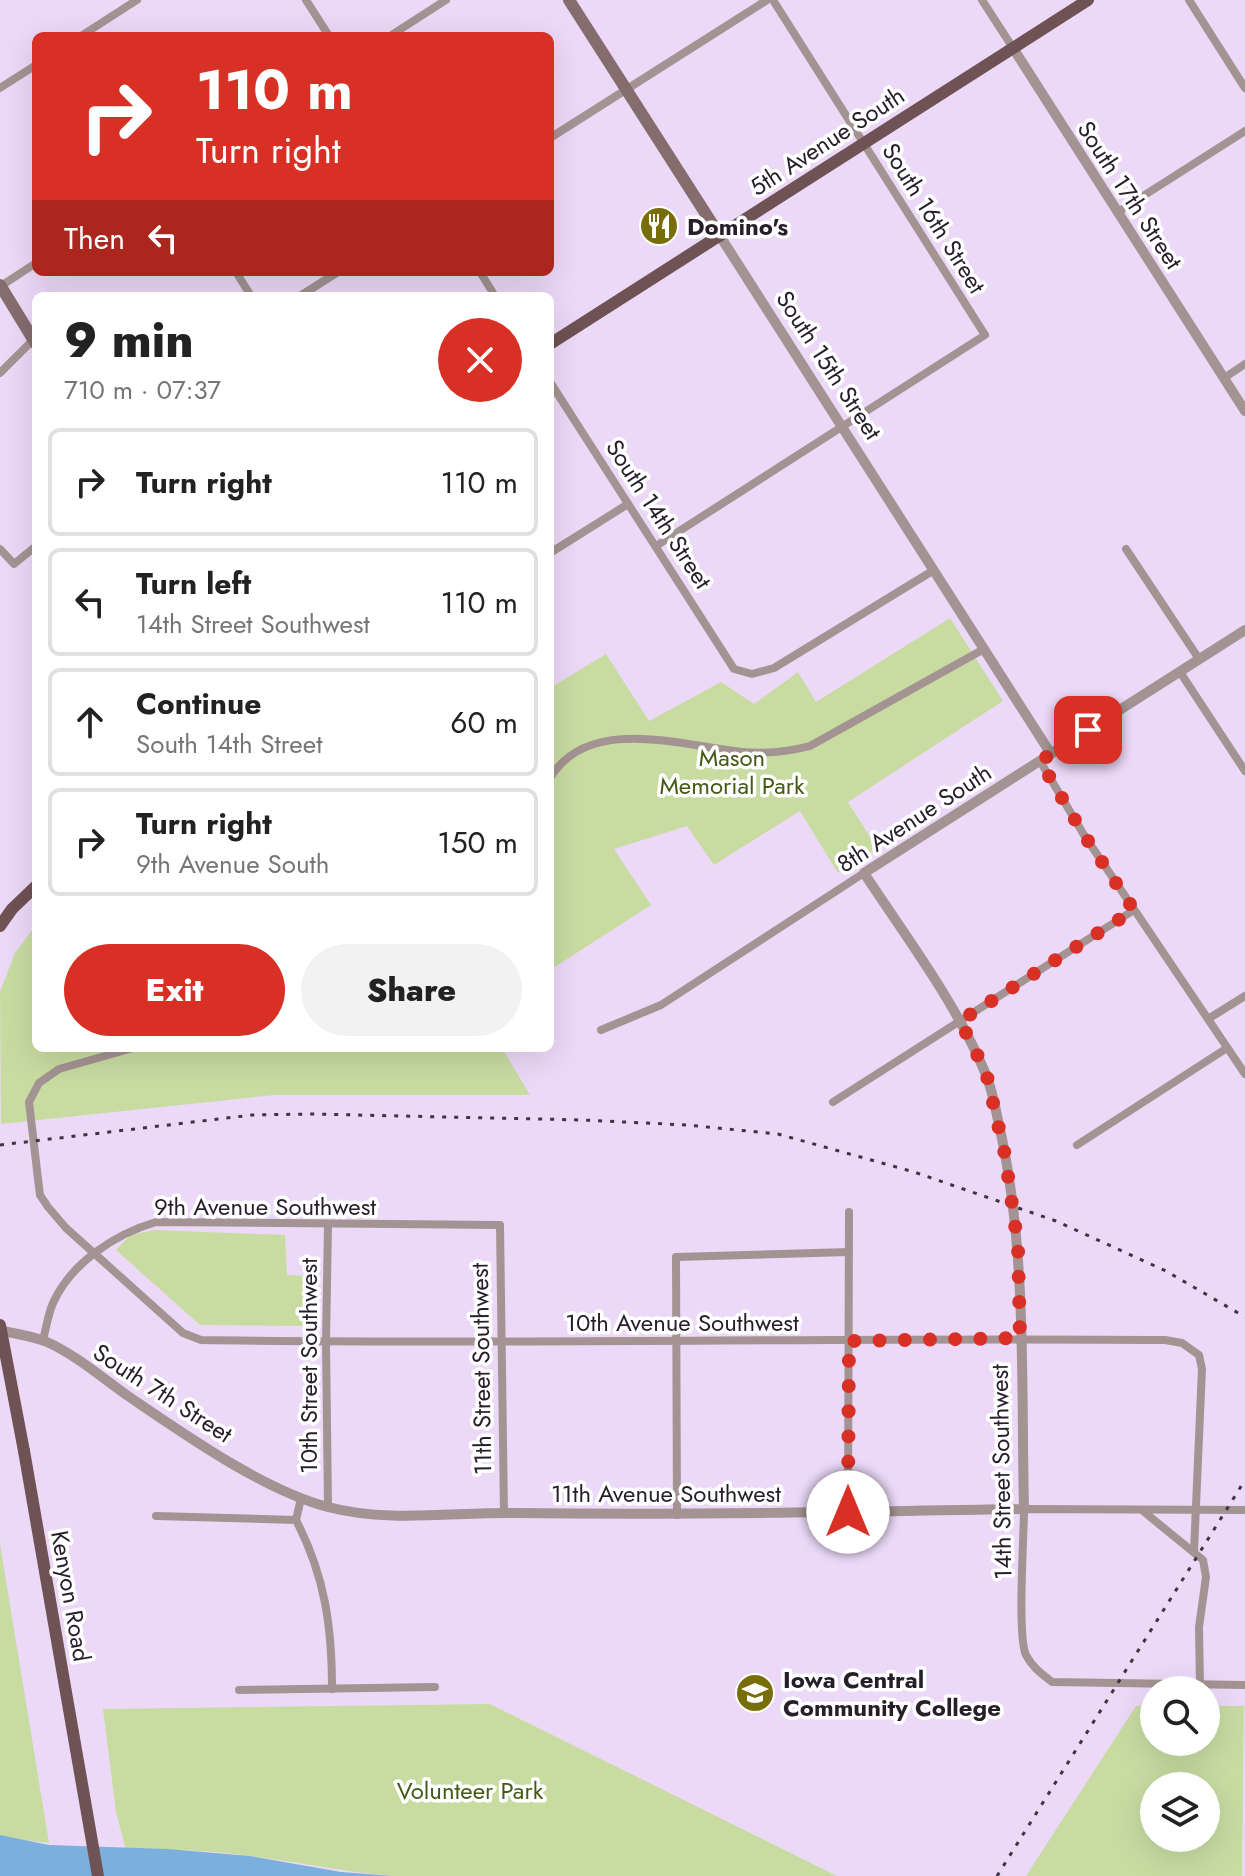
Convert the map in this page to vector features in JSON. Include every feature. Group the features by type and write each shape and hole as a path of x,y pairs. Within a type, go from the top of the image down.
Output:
{"main road":[{"name":"South 15th Street","path":"569,0 720,236"},
{"name":"5th Avenue South","path":"554,341 1088,0"},
{"path":"0,286 32,337"},
{"path":"0,926 32,890"},
{"name":"Kenyon Road","path":"0,1327 98,1876"}],"street":[{"path":"88,32 137,0"},
{"path":"306,0 326,32"},
{"path":"396,32 446,0"},
{"path":"554,135 770,0"},
{"name":"South 16th Street","path":"770,0 985,335 842,427"},
{"name":"South 17th Street","path":"982,0 1245,411"},
{"path":"1189,0 1245,88"},
{"path":"0,88 32,68"},
{"path":"1118,212 1245,131"},
{"name":"South 15th Street","path":"720,236 1051,754"},
{"path":"0,286 32,266"},
{"path":"306,292 332,276"},
{"path":"0,373 32,345"},
{"path":"1224,378 1245,364"},
{"name":"South 14th Street","path":"554,388 734,669 752,674 774,668 934,570"},
{"path":"656,546 842,427"},
{"path":"554,550 628,504"},
{"path":"0,549 14,564 32,549"},
{"path":"1126,549 1199,659"},
{"name":"8th Avenue South","path":"601,1030 661,1005 1245,630"},
{"path":"554,772 576,751 599,743 633,738 676,741 742,752 783,753 810,746 984,649"},
{"path":"1180,672 1245,771"},
{"path":"1040,761 1084,835 1245,1074"},
{"path":"864,873 960,1021"},
{"path":"833,1102 1134,910"},
{"path":"1208,1019 1245,996"},
{"name":"14th Street Southwest","path":"960,1021 986,1072 1005,1155 1018,1246 1024,1651 1034,1667 1052,1682 1140,1684"},
{"path":"1077,1145 1227,1048"},
{"path":"95,1252 48,1207 40,1195 29,1102 43,1079 59,1069 119,1052"},
{"path":"848,1512 849,1212"},
{"name":"9th Avenue Southwest","path":"43,1340 53,1303 71,1277 95,1252 131,1230 156,1222 500,1225"},
{"name":"10th Street Southwest","path":"328,1225 328,1507"},
{"name":"11th Street Southwest","path":"500,1225 504,1513"},
{"name":"10th Avenue Southwest","path":"95,1252 183,1333 201,1340 677,1342 1020,1338 1165,1340 1182,1343 1199,1355 1202,1369 1196,1511"},
{"path":"677,1515 676,1257 849,1252"},
{"name":"South 7th Street","path":"0,1327 43,1340 66,1352 214,1451 301,1498"},
{"path":"301,1498 296,1520 312,1550 323,1589 332,1641 332,1689"},
{"name":"11th Avenue Southwest","path":"301,1498 368,1515 1245,1510"},
{"path":"1142,1511 1203,1560 1206,1577 1199,1627 1200,1676"},
{"path":"1194,1551 1196,1511"},
{"path":"156,1516 296,1520"},
{"name":"14th Street Southwest","path":"1220,1685 1245,1685"},
{"path":"239,1690 435,1687"}],"green space":[{"name":"Mason Memorial Park","path":"950,618 1003,701 848,802 877,848 838,873 800,811 714,865 687,826 614,849 651,905 554,967 554,686 606,654 649,721 721,682 754,704 798,672 816,702"},
{"path":"32,930 32,1052 504,1052 530,1095 274,1095 1,1124 0,992 15,953"},
{"path":"154,1230 285,1235 287,1275 308,1276 309,1326 200,1325 116,1250 130,1235"},
{"path":"0,1544 49,1843 0,1837"},
{"name":"Volunteer Park","path":"490,1704 837,1876 393,1876 219,1852 126,1850 116,1812 103,1709"},
{"path":"1136,1706 1140,1706 1140,1756 1220,1756 1220,1706 1244,1706 1242,1876 1026,1876"}],"water":[{"path":"0,1835 49,1845 167,1849 250,1856 341,1872 393,1876 0,1876"}],"railway":[{"path":"0,1145 252,1115 311,1114 583,1120 687,1125 778,1134 914,1172 1056,1221 1166,1271 1245,1317"},
{"path":"997,1876 1245,1480"}],"place":[{"name":"Domino's","path":"659,226"},
{"name":"Iowa Central Community College","path":"755,1693"}],"route":[{"path":"848,1512 849,1341 1020,1338 1018,1246 1005,1155 986,1072 960,1021 1134,910 1040,761 1088,730"}]}
